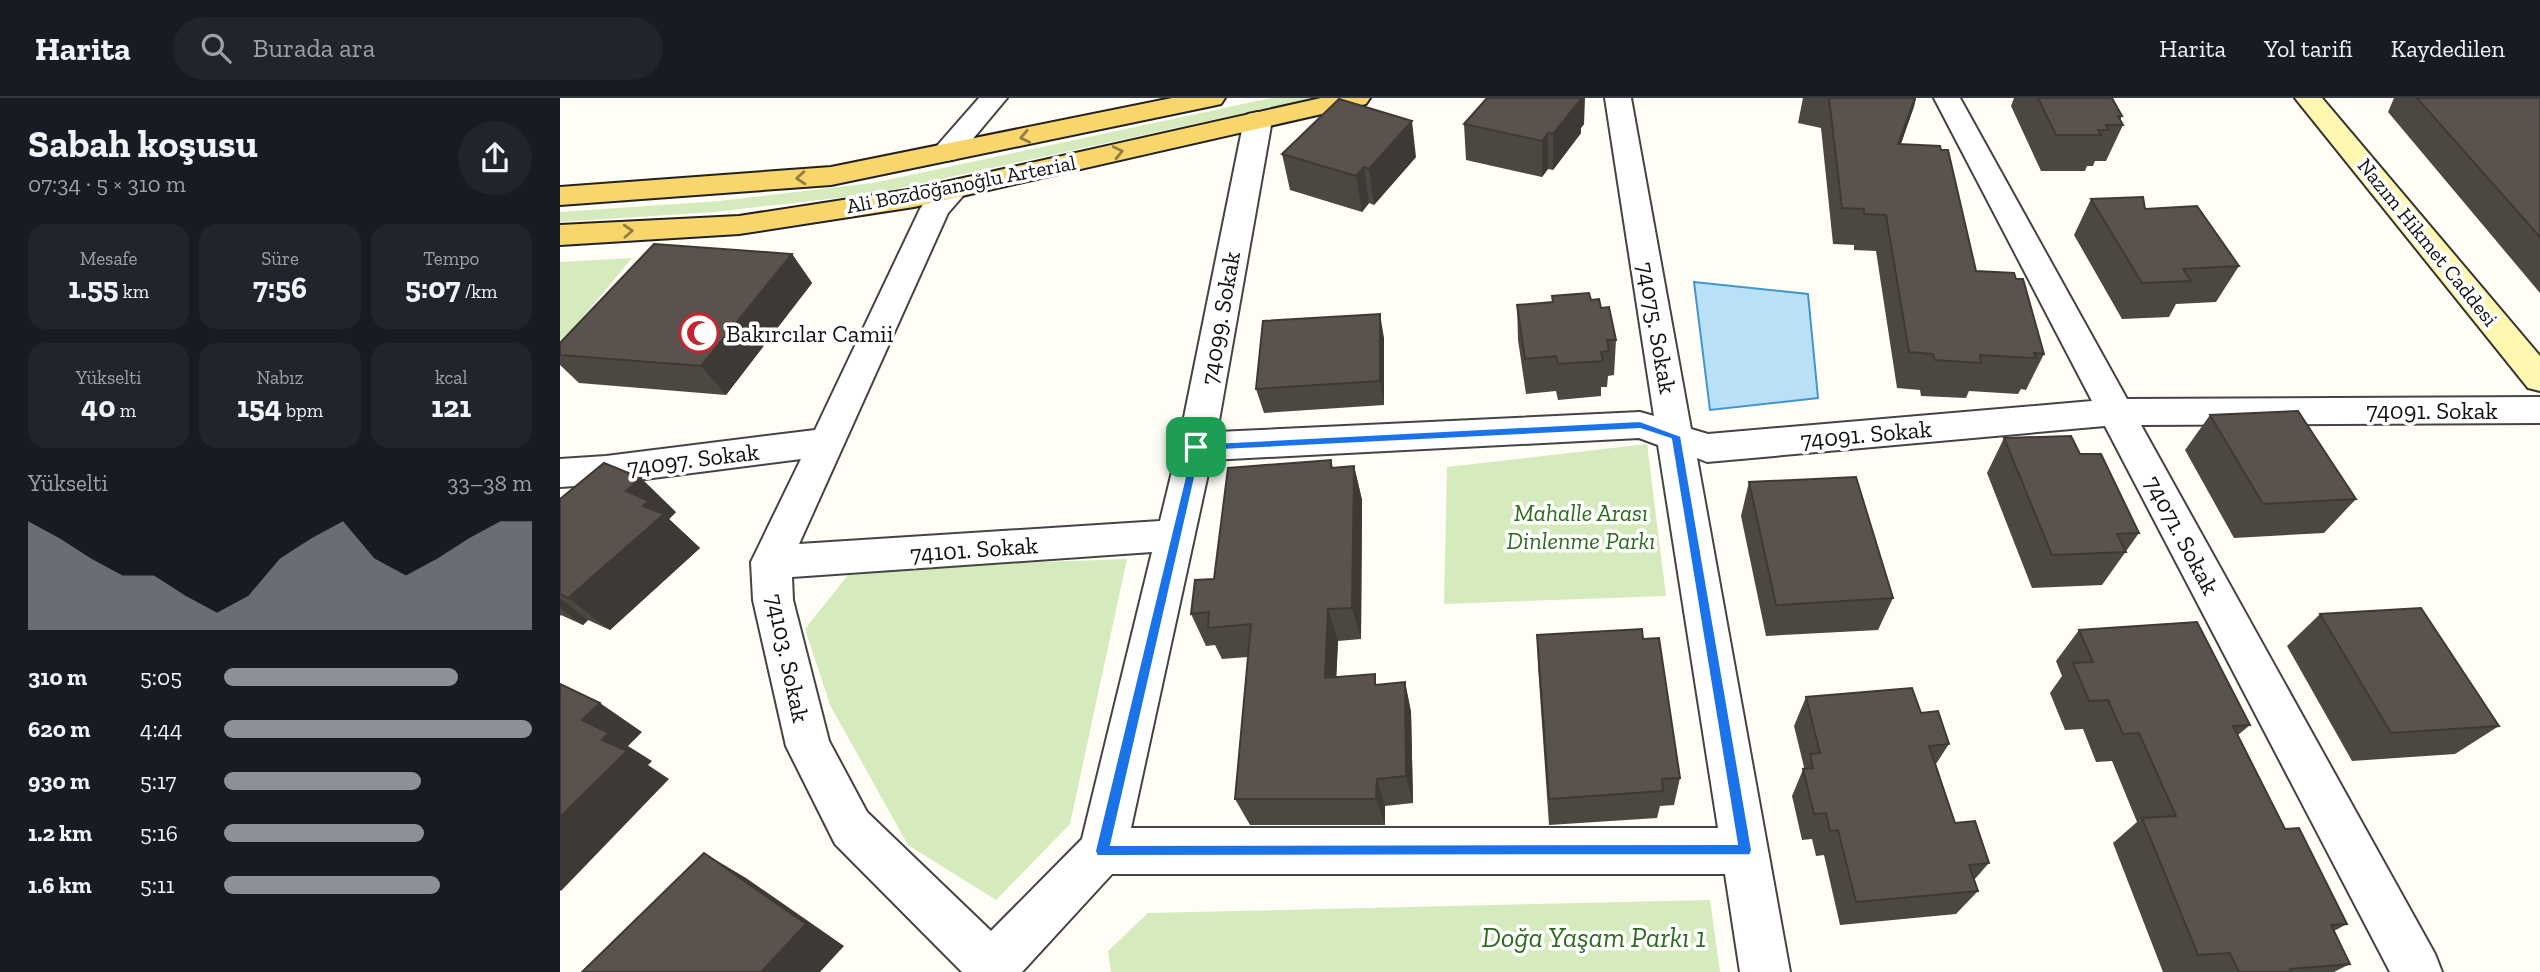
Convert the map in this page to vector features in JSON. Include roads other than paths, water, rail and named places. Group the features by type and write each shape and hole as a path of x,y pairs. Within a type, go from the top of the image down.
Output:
{"main road":[{"name":"Ali Bozdoğanoğlu Arterial","path":"560,235 739,225 950,171 1212,98"},
{"name":"Ali Bozdoğanoğlu Arterial","path":"560,196 831,176 950,171 1258,120 1357,98"},
{"name":"Nazım Hikmet Caddesi","path":"2313,100 2540,379"}],"street":[{"name":"74103. Sokak","path":"994,98 950,171 935,209 771,562 773,600 808,746 851,828 994,969"},
{"name":"74075. Sokak","path":"1618,98 1765,972"},
{"name":"74071. Sokak","path":"1947,98 2417,972"},
{"name":"74099. Sokak","path":"1102,851 1196,447 1258,120"},
{"name":"74091. Sokak","path":"1196,447 1640,425 1707,448 2116,412 2540,410"},
{"name":"74097. Sokak","path":"565,488 606,470 825,442"},
{"name":"74101. Sokak","path":"771,562 1176,535"},
{"path":"994,969 1102,851 1745,850"}],"water":[{"path":"1694,282 1808,294 1818,398 1710,410"}],"place":[{"name":"Bakırcılar Camii","path":"699,333"}],"park label":[{"name":"Mahalle Arası Dinlenme Parkı","path":"1581,526"},
{"name":"Doğa Yaşam Parkı 1","path":"1594,937"}]}
